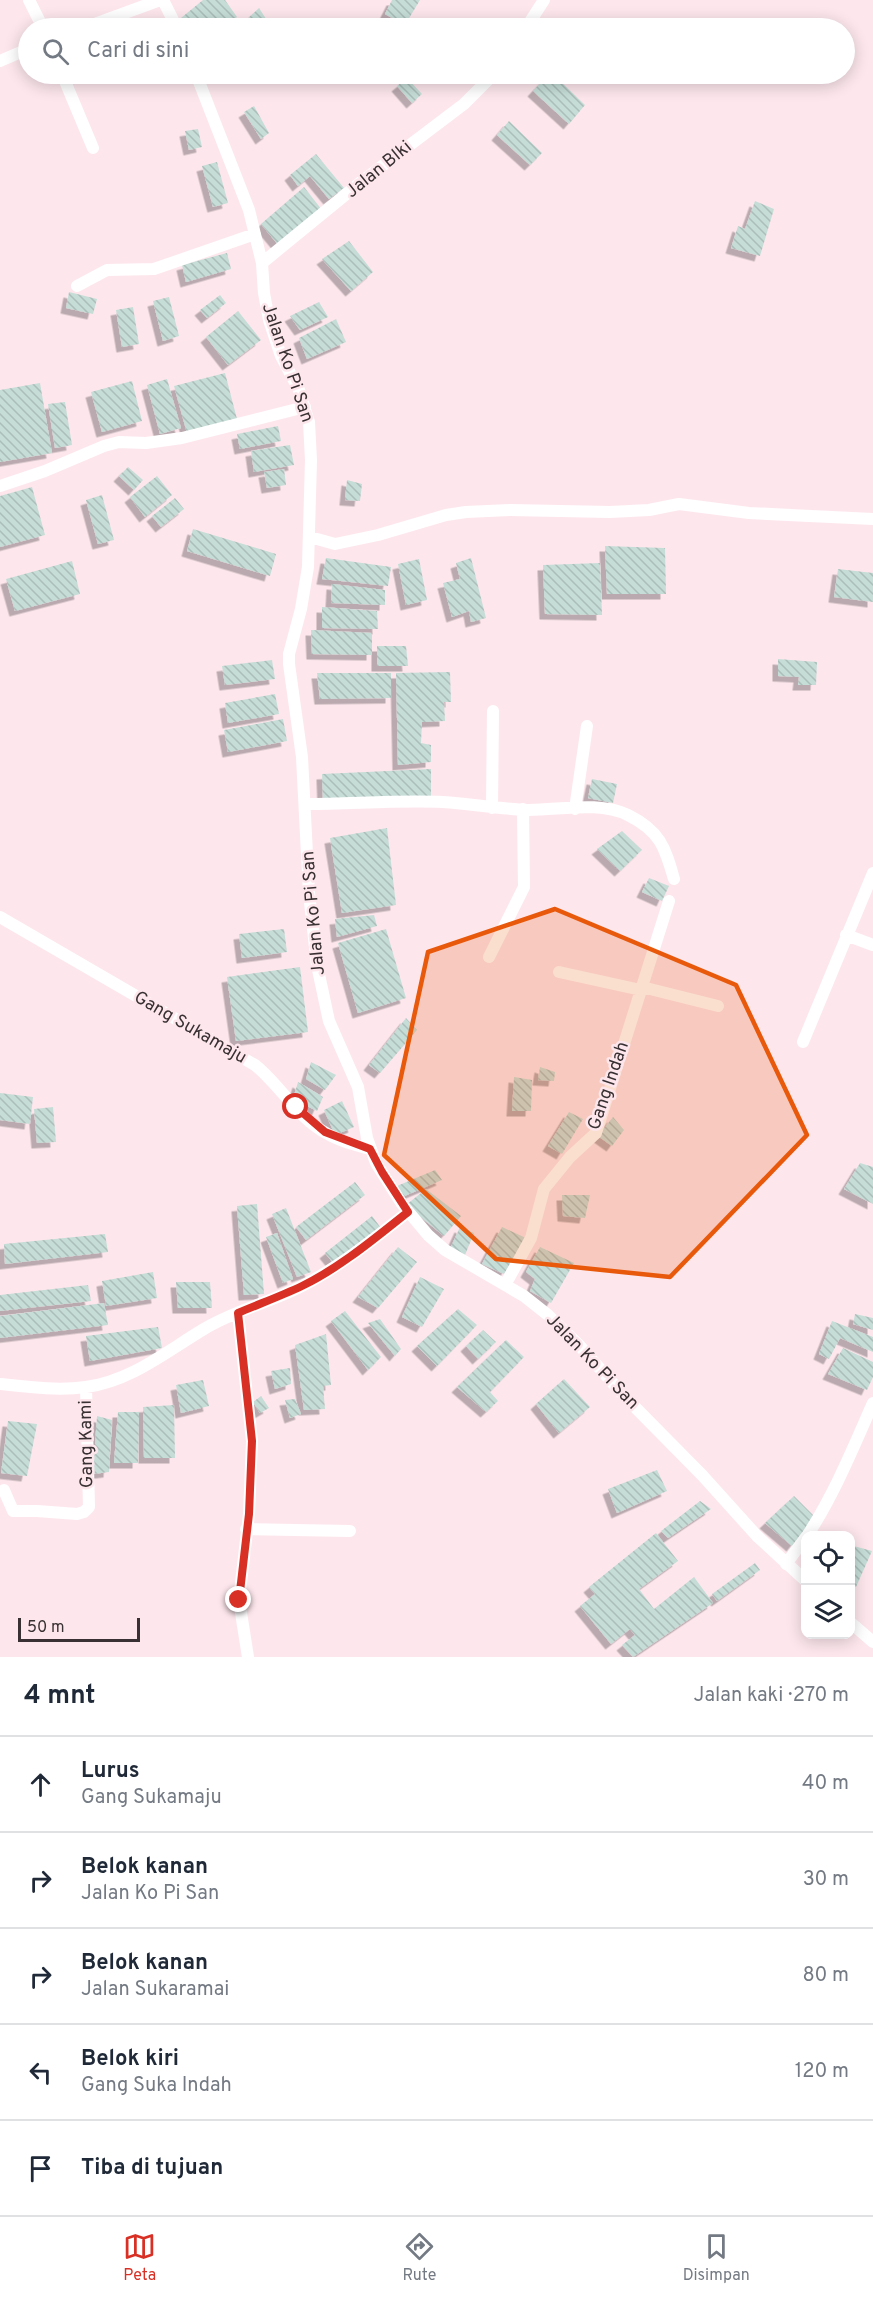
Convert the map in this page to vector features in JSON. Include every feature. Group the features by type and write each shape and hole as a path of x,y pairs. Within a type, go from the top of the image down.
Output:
{"street":[{"path":"29,0 38,18"},
{"path":"112,18 162,0 172,18"},
{"path":"532,18 544,0"},
{"path":"0,61 18,53"},
{"path":"66,84 93,148"},
{"name":"Jalan Ko Pi San","path":"200,84 249,210 262,263 265,304 274,337 305,407 311,439 308,567 301,609 289,654 299,720 306,804 309,893 317,965 330,1021 358,1086 370,1149 408,1212 428,1235 446,1250 537,1306 579,1345 757,1536 801,1576"},
{"name":"Jalan Blki","path":"262,263 361,182 464,104 484,84"},
{"path":"77,286 107,270 154,269 169,266 179,260 255,234"},
{"path":"0,486 119,442 146,443 182,438 305,407"},
{"path":"310,537 335,543 378,535 446,515 466,512 510,510 610,512 649,510 679,504 749,513 873,519"},
{"path":"492,808 493,711"},
{"path":"575,809 587,726"},
{"path":"306,804 443,802 492,808 611,810 632,817 660,840 665,848 674,879"},
{"path":"489,957 525,887 523,809"},
{"path":"802,1042 873,873"},
{"name":"Gang Indah","path":"505,1286 531,1238 544,1189 570,1157 596,1132 669,902"},
{"name":"Gang Sukamaju","path":"0,917 255,1065 309,1120 325,1132 370,1149"},
{"path":"846,935 873,945"},
{"path":"559,972 718,1006"},
{"path":"0,1384 41,1388 86,1387 133,1372 205,1328 303,1286 369,1243 408,1212"},
{"path":"238,1313 252,1441 239,1600 248,1657"},
{"name":"Gang Kami","path":"3,1490 13,1511 76,1514 84,1512 88,1507 86,1387"},
{"path":"809,1531 840,1475 873,1403"},
{"path":"246,1529 350,1532"},
{"path":"786,1563 801,1543"},
{"path":"855,1626 873,1642"}],"highlighted area":[{"path":"555,909 736,985 807,1135 670,1277 496,1259 384,1155 428,952"}],"building":[{"path":"203,0 225,0 237,17 236,18 181,18"},
{"path":"392,0 420,0 409,18 392,18 385,14"},
{"path":"259,8 266,18 248,18"},
{"path":"413,84 422,94 412,103 397,86"},
{"path":"540,84 563,84 585,105 569,124 533,91"},
{"path":"254,106 269,133 261,139 244,112"},
{"path":"509,121 542,153 530,165 497,135"},
{"path":"198,129 202,147 189,150 185,131"},
{"path":"316,154 344,188 329,199 310,176 298,186 290,175"},
{"path":"217,162 228,203 213,207 202,166"},
{"path":"304,187 322,210 280,247 261,224"},
{"path":"755,201 774,209 760,256 731,248 738,226 745,229"},
{"path":"349,241 373,272 351,291 322,259"},
{"path":"227,253 231,269 186,282 182,265"},
{"path":"69,292 97,299 93,314 66,308"},
{"path":"220,295 226,303 207,318 200,310"},
{"path":"169,297 179,336 163,341 153,301"},
{"path":"319,302 328,317 300,330 290,316"},
{"path":"133,307 139,344 122,347 116,310"},
{"path":"238,311 261,340 228,365 206,337"},
{"path":"336,319 346,342 307,359 299,338"},
{"path":"225,373 237,419 187,433 174,386"},
{"path":"167,379 181,428 160,434 147,385"},
{"path":"132,381 142,421 102,432 91,392"},
{"path":"40,383 52,453 0,462 0,390"},
{"path":"65,402 72,445 55,448 48,404"},
{"path":"278,426 281,441 240,449 237,434"},
{"path":"290,445 294,465 254,472 251,451"},
{"path":"128,467 143,480 134,490 119,476"},
{"path":"284,469 286,485 267,488 264,472"},
{"path":"157,476 172,495 145,517 130,497"},
{"path":"347,480 362,484 360,501 345,500"},
{"path":"32,487 45,535 0,547 0,496"},
{"path":"102,495 114,540 98,544 86,500"},
{"path":"175,498 184,509 161,527 152,516"},
{"path":"193,529 276,554 270,576 187,551"},
{"path":"605,546 665,548 666,594 607,594"},
{"path":"326,558 391,567 388,586 322,579"},
{"path":"471,558 486,618 471,622 469,611 452,617 443,583 460,579 456,563"},
{"path":"419,559 427,600 406,605 398,564"},
{"path":"72,561 80,594 15,611 6,579"},
{"path":"600,563 602,615 545,614 543,565"},
{"path":"838,569 873,573 873,602 834,597"},
{"path":"332,584 385,590 385,605 331,603"},
{"path":"322,607 377,611 378,629 322,628"},
{"path":"311,630 372,633 372,655 312,654"},
{"path":"377,646 406,646 408,666 377,666"},
{"path":"778,659 817,662 816,685 798,685 799,677 778,676"},
{"path":"272,660 275,679 225,685 222,666"},
{"path":"450,672 451,702 444,702 445,721 422,722 421,743 431,745 431,762 398,765 396,673"},
{"path":"317,673 391,673 391,698 320,699"},
{"path":"275,694 279,714 228,723 225,703"},
{"path":"283,719 287,741 228,752 224,730"},
{"path":"431,769 431,797 323,801 322,774"},
{"path":"592,779 617,784 613,803 588,798"},
{"path":"387,828 396,905 342,913 330,838"},
{"path":"622,831 642,850 620,871 597,849"},
{"path":"649,878 669,886 662,901 642,892"},
{"path":"374,915 377,926 337,937 335,919"},
{"path":"284,929 287,952 242,958 239,934"},
{"path":"386,929 406,998 358,1013 338,943"},
{"path":"300,967 308,1032 236,1041 227,977"},
{"path":"406,1018 417,1030 380,1073 369,1065"},
{"path":"311,1062 336,1075 325,1090 306,1079"},
{"path":"540,1067 555,1072 554,1081 538,1080"},
{"path":"514,1077 532,1080 531,1111 512,1111"},
{"path":"298,1082 323,1097 317,1111 293,1099"},
{"path":"0,1093 33,1097 30,1124 0,1120"},
{"path":"342,1101 354,1127 335,1135 324,1110"},
{"path":"53,1107 56,1142 37,1143 34,1109"},
{"path":"569,1112 583,1119 562,1154 548,1146"},
{"path":"613,1117 624,1130 612,1146 598,1136"},
{"path":"860,1163 873,1167 873,1204 844,1189"},
{"path":"435,1170 442,1180 402,1197 397,1186"},
{"path":"355,1182 365,1195 306,1240 296,1227"},
{"path":"426,1189 461,1216 444,1236 406,1205"},
{"path":"562,1195 590,1195 585,1218 563,1216"},
{"path":"257,1204 264,1294 244,1295 237,1206"},
{"path":"286,1208 311,1272 297,1277 272,1214"},
{"path":"372,1216 381,1228 334,1264 325,1253"},
{"path":"460,1227 474,1233 465,1255 450,1249"},
{"path":"502,1227 526,1238 504,1274 482,1264"},
{"path":"277,1233 293,1279 283,1283 266,1237"},
{"path":"105,1234 108,1252 5,1264 4,1244"},
{"path":"398,1247 417,1262 378,1308 358,1297"},
{"path":"540,1247 574,1263 551,1303 530,1291 535,1279 526,1272"},
{"path":"153,1272 157,1298 106,1306 102,1281"},
{"path":"420,1277 444,1289 422,1327 402,1317"},
{"path":"176,1282 210,1282 212,1308 178,1308"},
{"path":"88,1285 91,1301 0,1311 0,1295"},
{"path":"104,1303 108,1325 0,1338 0,1316"},
{"path":"458,1309 477,1325 437,1366 417,1346"},
{"path":"345,1311 381,1357 368,1370 331,1321"},
{"path":"855,1314 873,1318 873,1330 853,1324"},
{"path":"380,1319 401,1349 395,1356 368,1323"},
{"path":"832,1321 873,1337 873,1352 840,1338 829,1359 819,1354"},
{"path":"158,1327 162,1348 90,1361 86,1336"},
{"path":"483,1330 496,1342 478,1359 466,1346"},
{"path":"326,1334 331,1385 323,1386 325,1409 304,1410 295,1345"},
{"path":"506,1340 524,1357 490,1392 498,1401 486,1412 457,1387"},
{"path":"843,1348 873,1362 873,1377 867,1390 828,1374"},
{"path":"290,1368 291,1384 275,1389 271,1371"},
{"path":"564,1379 590,1407 559,1433 536,1404"},
{"path":"203,1380 209,1406 181,1413 176,1385"},
{"path":"261,1396 269,1408 260,1413 253,1402"},
{"path":"295,1399 301,1414 290,1418 285,1400"},
{"path":"174,1405 175,1458 144,1458 143,1407"},
{"path":"118,1412 139,1412 138,1463 114,1463"},
{"path":"97,1416 112,1420 109,1472 93,1474"},
{"path":"8,1421 37,1424 27,1476 1,1473"},
{"path":"657,1470 667,1491 617,1513 608,1489"},
{"path":"794,1496 815,1517 804,1531 801,1531 801,1535 792,1546 765,1523"},
{"path":"700,1501 711,1509 668,1538 661,1531"},
{"path":"656,1533 678,1561 639,1589 654,1609 694,1577 713,1603 633,1657 622,1645 635,1635 630,1629 611,1644 580,1606 595,1594 589,1587"},
{"path":"855,1546 872,1551 855,1586"},
{"path":"755,1563 760,1570 717,1601 712,1594"}],"route":[{"path":"239,1600 249,1514 252,1441 238,1313 303,1286 320,1276 369,1243 408,1212 376,1163 370,1149 338,1139 325,1132 296,1107"}]}
